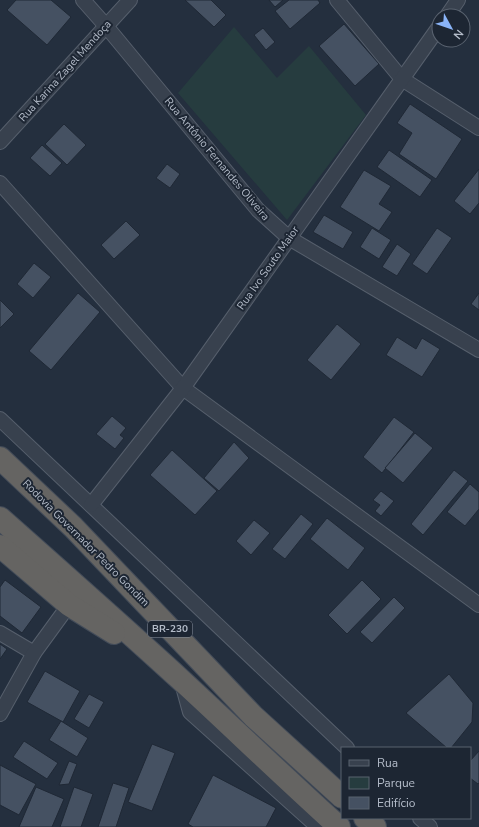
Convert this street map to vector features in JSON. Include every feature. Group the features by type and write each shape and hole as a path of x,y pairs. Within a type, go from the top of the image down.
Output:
{"highway":[{"name":"Rodovia Governador Pedro Gondim","path":"0,458 73,527 253,716 341,796"},
{"name":"BR-230","path":"0,518 79,588 339,827"},
{"path":"0,546 69,605 159,661"},
{"path":"366,819 375,827"}],"street":[{"name":"Rua Antônio Fernandes Oliveira","path":"83,0 258,210 289,238 479,350"},
{"name":"Rua Karina Zagel Mendoça","path":"0,142 130,0"},
{"path":"337,0 402,79 479,128"},
{"name":"Rua Ivo Souto Maior","path":"91,505 183,388 431,38"},
{"path":"0,183 183,388 479,605"},
{"path":"0,419 346,747"},
{"path":"0,714 34,653 69,605"},
{"path":"0,633 34,653"},
{"path":"181,681 190,712 313,825"},
{"path":"421,819 430,827"}],"green space":[{"path":"234,27 277,78 309,46 366,115 287,220 178,93"}],"building":[{"path":"16,0 51,0 71,17 47,45 7,10"},
{"path":"185,0 211,0 226,15 214,27"},
{"path":"269,0 283,0 275,7"},
{"path":"289,0 318,0 320,3 290,29 275,11"},
{"path":"344,24 379,64 355,86 319,46"},
{"path":"263,28 275,42 266,50 254,35"},
{"path":"410,104 462,139 436,179 399,154 412,133 397,123"},
{"path":"64,124 86,145 67,165 45,144"},
{"path":"42,145 62,163 50,176 30,158"},
{"path":"389,150 432,180 420,197 377,167"},
{"path":"167,164 180,174 170,188 156,178"},
{"path":"479,169 479,203 470,214 454,201"},
{"path":"364,170 391,186 379,204 392,212 379,231 340,207"},
{"path":"324,215 353,232 343,249 313,232"},
{"path":"126,221 140,235 114,259 101,245"},
{"path":"372,228 391,240 379,259 360,247"},
{"path":"437,228 452,238 427,274 412,264"},
{"path":"397,244 411,254 397,276 382,267"},
{"path":"34,263 51,277 33,298 17,284"},
{"path":"78,293 100,312 51,370 29,351"},
{"path":"479,293 479,310 471,304"},
{"path":"0,300 14,314 0,328"},
{"path":"337,324 361,344 331,380 307,360"},
{"path":"397,337 416,349 422,338 440,349 422,377 386,355"},
{"path":"112,416 126,428 120,435 124,438 115,449 96,434"},
{"path":"394,417 414,432 382,473 363,457"},
{"path":"415,433 433,448 403,483 385,468"},
{"path":"234,442 249,458 219,491 204,478"},
{"path":"172,450 217,491 195,515 150,475"},
{"path":"454,470 468,481 423,535 411,524"},
{"path":"470,484 479,492 479,509 465,526 447,512"},
{"path":"381,491 394,501 381,516 375,511 380,505 373,500"},
{"path":"301,514 313,524 285,559 272,549"},
{"path":"327,518 365,548 348,570 310,539"},
{"path":"254,520 270,533 251,555 236,541"},
{"path":"5,580 41,607 22,633 0,616 0,587"},
{"path":"362,580 381,599 347,634 328,615"},
{"path":"394,597 405,608 372,643 360,632"},
{"path":"0,644 7,649 0,659"},
{"path":"45,671 80,691 63,722 27,702"},
{"path":"449,674 473,703 472,722 452,747 446,747 406,713"},
{"path":"89,694 104,702 89,728 74,719"},
{"path":"61,721 88,738 77,757 49,740"},
{"path":"24,741 58,763 47,779 13,757"},
{"path":"152,744 175,753 152,811 128,802"},
{"path":"479,751 478,784 471,779 471,760"},
{"path":"69,761 77,764 69,784 59,785"},
{"path":"0,765 36,784 19,815 0,805"},
{"path":"213,775 276,808 266,827 193,827 188,824"},
{"path":"113,783 129,788 116,827 98,827"},
{"path":"36,787 64,799 52,827 19,827"},
{"path":"74,787 93,794 81,827 60,827"}]}
